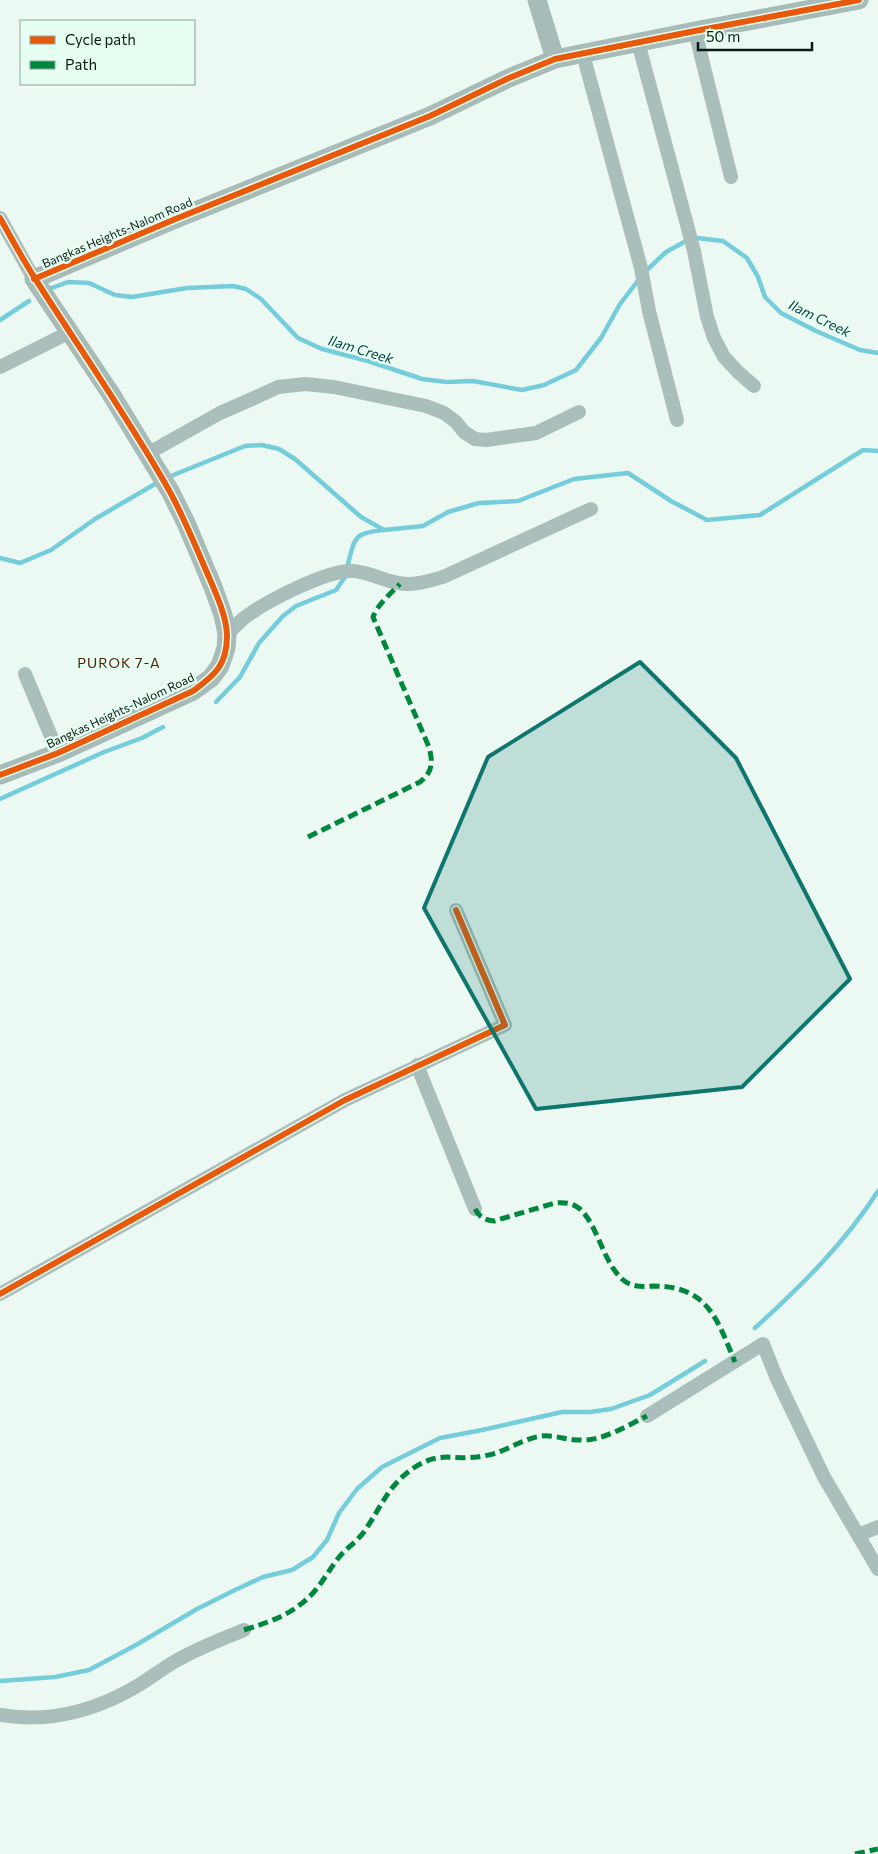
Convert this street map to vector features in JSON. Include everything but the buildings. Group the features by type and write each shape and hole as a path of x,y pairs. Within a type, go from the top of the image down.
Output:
{"street":[{"path":"538,0 555,59"},
{"name":"Bangkas Heights-Nalom Road","path":"0,775 58,753 193,691 212,678 220,666 226,648 227,634 223,615 213,587 186,523 170,491 111,394 34,279 173,220 430,116 509,78 555,59 859,0"},
{"path":"695,31 731,177"},
{"path":"638,42 694,252 706,316 711,331 724,357 754,386"},
{"path":"583,54 641,268 649,311 677,420"},
{"path":"0,218 34,279"},
{"path":"0,367 70,332"},
{"path":"147,454 220,413 278,387 305,384 334,387 426,406 444,413 456,422 464,432 475,439 486,440 536,433 550,428 579,412"},
{"path":"227,634 244,618 264,606 292,591 330,575 350,571 369,573 384,580 400,584 418,583 443,577 591,509"},
{"path":"25,674 58,753"},
{"path":"0,1294 345,1100 505,1025 456,910"},
{"path":"417,1065 475,1209"},
{"path":"647,1416 763,1344 777,1379 824,1477 878,1569"},
{"path":"858,1535 878,1526"},
{"path":"0,1715 24,1718 49,1718 83,1710 133,1689 174,1662 203,1646 244,1630"}],"highlighted area":[{"path":"640,662 736,758 850,979 742,1087 536,1109 424,908 488,757"}],"waterway":[{"name":"Ilam Creek","path":"697,238 723,241 747,258 758,277 765,297 781,313 860,350 878,353"},
{"name":"Ilam Creek","path":"648,269 666,252 686,241"},
{"name":"Ilam Creek","path":"49,289 68,282 89,283 115,295 132,297 187,288 233,286 246,289 261,299 298,338 322,349 368,361 422,379 447,382 473,381 522,390 544,385 576,370 601,338 620,304 640,278"},
{"name":"Ilam Creek","path":"0,320 29,301"},
{"path":"171,476 245,446 262,445 279,449 295,459 361,517 384,530 423,526 448,512 479,503 518,501 574,479 628,473 671,501 707,520 760,515 863,450 878,451"},
{"path":"0,558 20,563 51,550 95,519 155,484"},
{"path":"348,564 357,538 366,533 383,530"},
{"path":"216,702 240,677 259,643 283,616 296,606 336,590 345,577"},
{"path":"0,799 104,752 142,738 163,727"},
{"path":"755,1328 821,1264 851,1229 878,1191"},
{"path":"0,1681 55,1677 89,1670 197,1609 235,1590 263,1577 292,1570 313,1557 327,1540 339,1513 357,1489 382,1467 440,1438 562,1412 590,1412 611,1409 650,1395 705,1361"}],"marked path":[{"path":"308,837 420,782 430,770 431,757 429,747 373,617 381,603 400,584"},
{"path":"475,1209 483,1218 494,1221 555,1203 574,1205 586,1216 609,1262 621,1278 636,1286 672,1288 686,1292 708,1308 716,1319 735,1362"},
{"path":"244,1630 281,1616 305,1601 317,1589 340,1556 363,1533 392,1488 406,1474 424,1462 446,1457 468,1458 489,1455 542,1436 588,1440 605,1436 647,1416"},
{"path":"855,1854 878,1849"}],"cycle path":[{"path":"34,279 173,220 430,116 509,78 555,59 859,0"},
{"path":"0,218 31,272 170,492 215,592 225,619 227,636 225,655 222,662 208,680 193,691 58,753 0,775"},
{"path":"0,1294 345,1100 505,1025 456,910"}],"district":[{"name":"PUROK 7-A","path":"119,662"}]}
